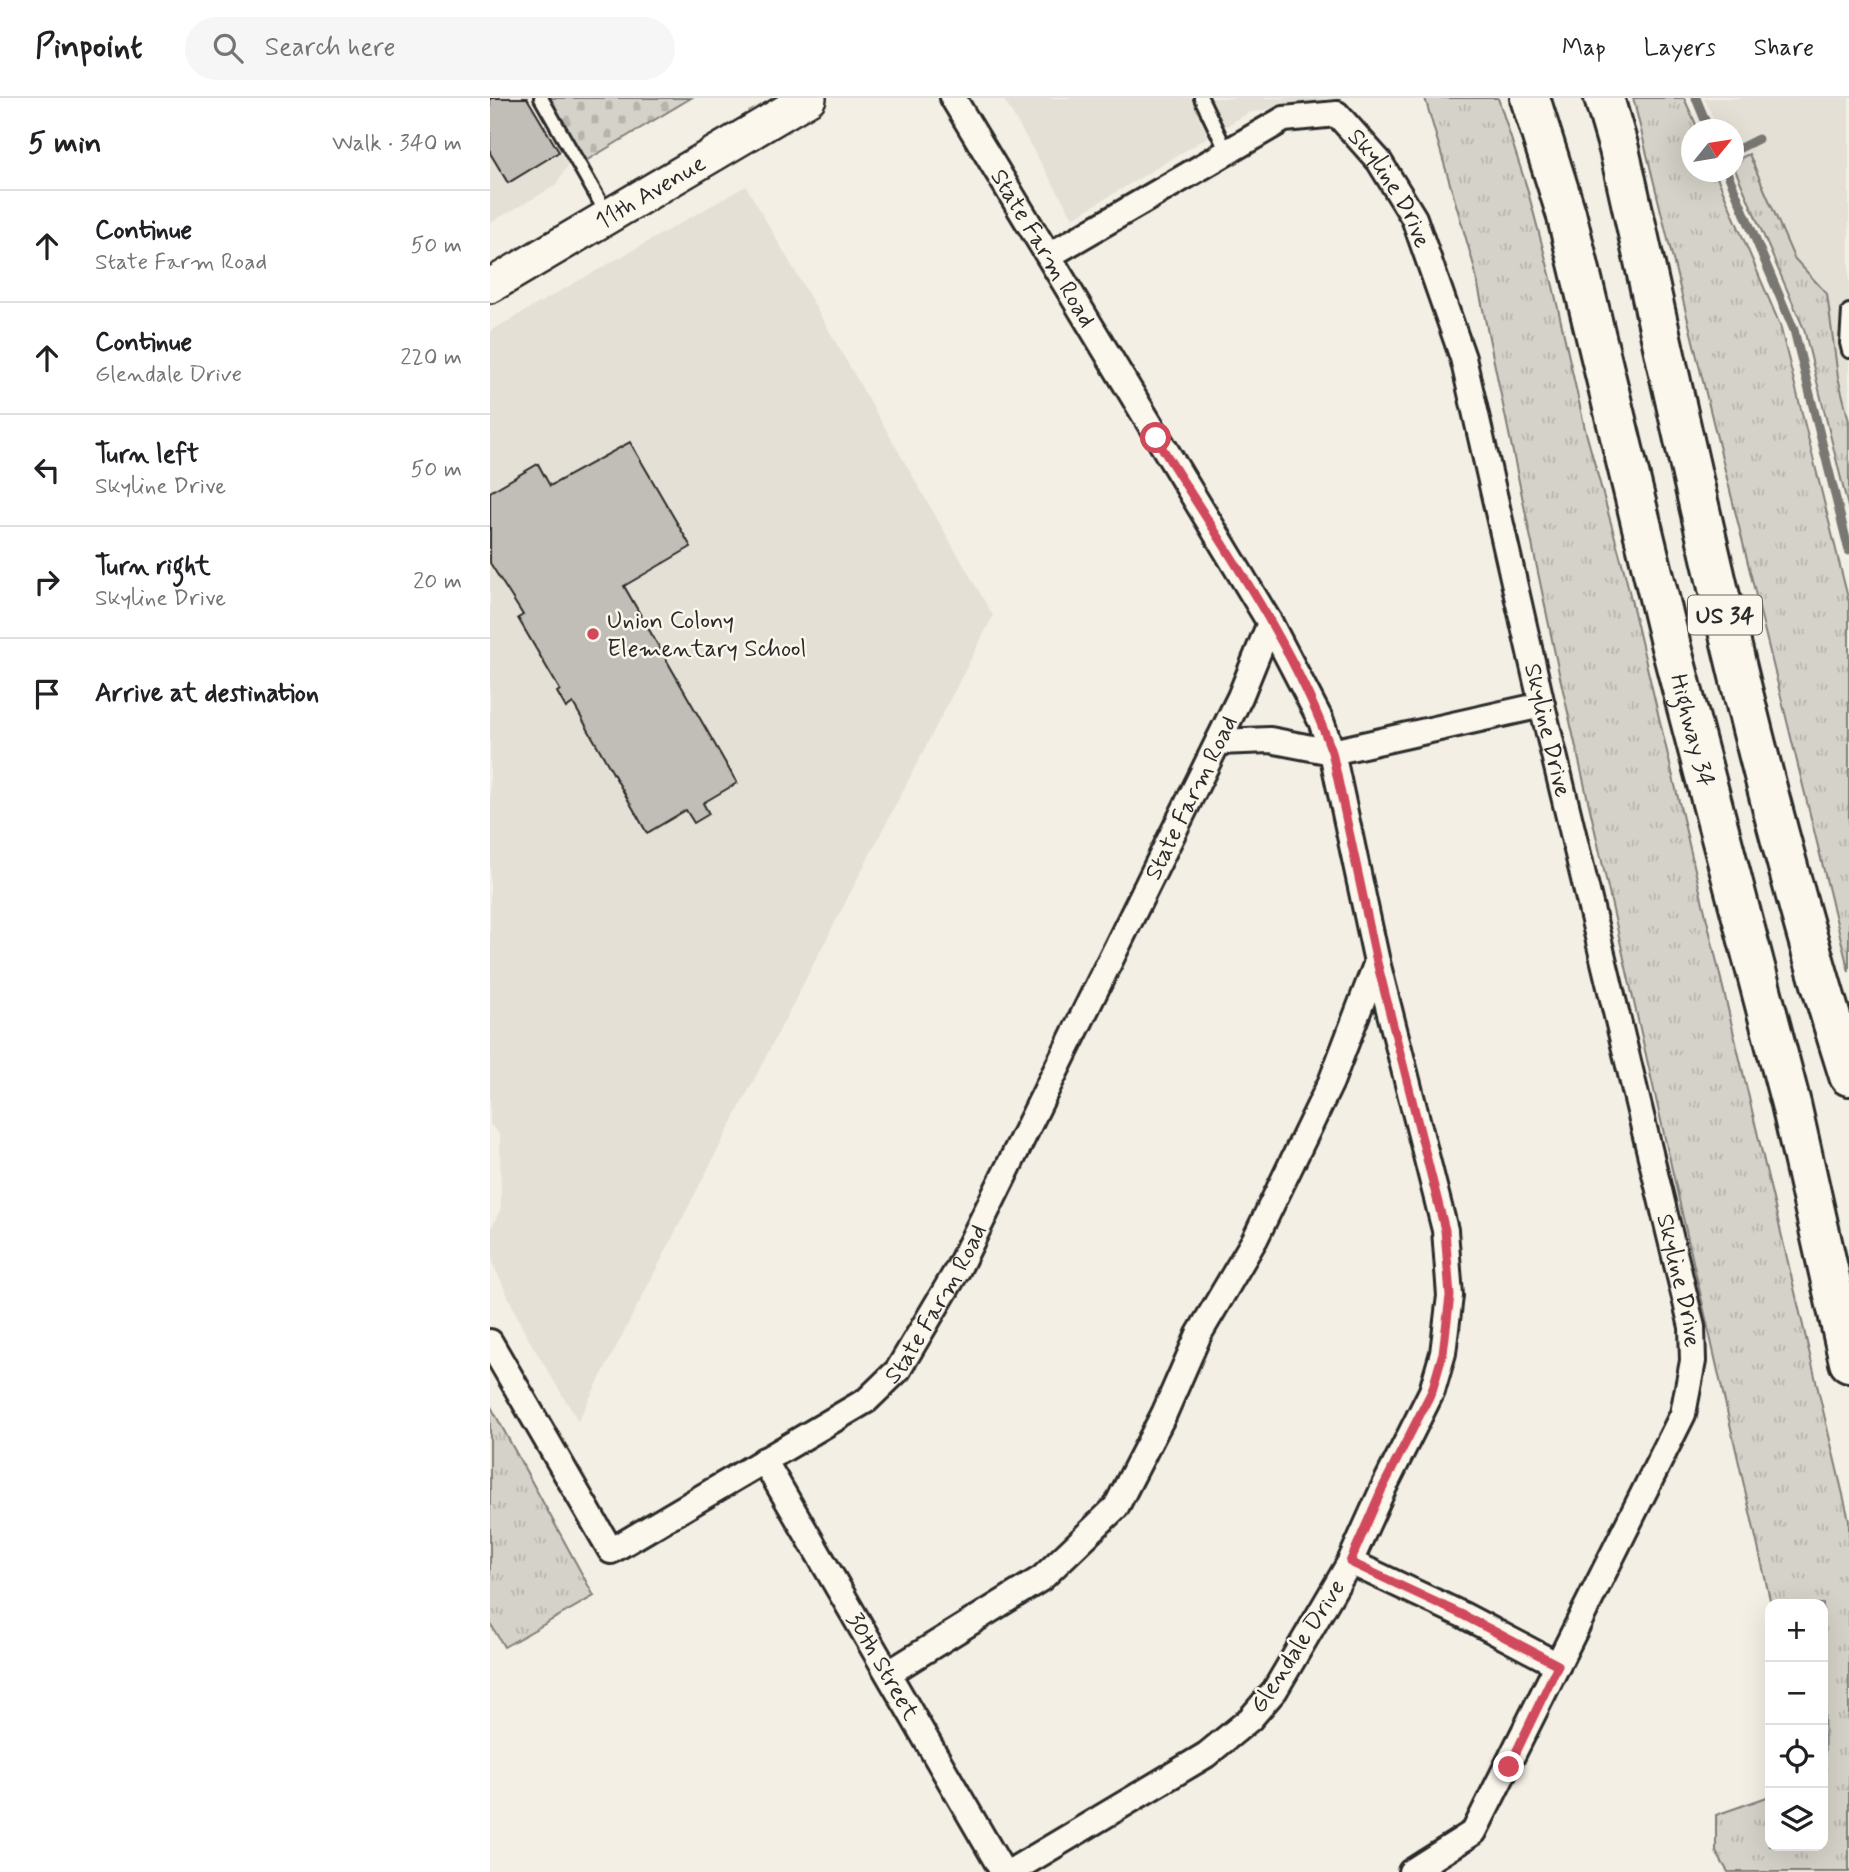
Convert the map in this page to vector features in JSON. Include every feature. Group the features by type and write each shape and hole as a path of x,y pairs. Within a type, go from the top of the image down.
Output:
{"highway":[{"name":"US 34","path":"1604,98 1622,162 1751,732 1805,936 1849,1076"},
{"name":"Highway 34","path":"1531,108 1566,213 1671,647 1791,1104 1849,1362"},
{"path":"1791,1104 1849,1258"}],"main road":[{"name":"11th Avenue","path":"492,280 609,218 809,98"}],"street":[{"name":"State Farm Road","path":"490,1342 611,1551 867,1399 898,1370 958,1269 1218,742 1270,623 953,98"},
{"name":"Skyline Drive","path":"1050,255 1284,119 1337,114 1379,161 1414,218 1463,358 1542,705 1692,1326 1693,1361 1683,1414 1474,1832 1411,1872"},
{"name":"Glendale Drive","path":"1010,1872 1206,1755 1250,1720 1275,1690 1350,1562 1382,1489 1432,1391 1443,1353 1450,1296 1445,1230 1377,962 1332,752 1321,721 1270,623"},
{"path":"1218,742 1270,740 1332,752 1542,705"},
{"path":"889,1673 1042,1578 1116,1507 1164,1414 1199,1334 1255,1239 1325,1094 1377,962"},
{"name":"30th Street","path":"764,1460 1003,1872"},
{"path":"1350,1562 1463,1615 1558,1665"}],"lane":[{"path":"541,98 609,218"},
{"path":"1201,98 1227,152"},
{"path":"1849,312 1849,351"}],"shaded area":[{"path":"490,98 524,98 568,165 555,186 490,223"},
{"path":"1003,98 1328,98 1248,113 1073,218"},
{"path":"1704,98 1849,98 1849,474 1805,332 1740,182 1744,182 1744,119 1713,119"},
{"path":"746,186 993,616 578,1421 525,1333 493,1264 490,1231 501,1208 500,1135 490,1124 490,331"}],"green space":[{"path":"538,98 691,98 579,165"},
{"path":"1425,98 1498,98 1527,188 1553,286 1585,429 1625,574 1849,1520 1849,1872 1728,1872 1716,1852 1716,1815 1765,1798 1765,1851 1828,1851 1828,1599 1770,1599 1559,673 1474,266"},
{"path":"1633,98 1684,98 1693,119 1681,119 1681,182 1719,182 1780,325 1849,602 1849,972"},
{"path":"1749,154 1794,258 1827,294 1838,377 1849,421 1849,511 1804,329 1740,182 1744,182 1744,156"},
{"path":"490,1405 594,1596 504,1647 490,1623"}],"building":[{"path":"490,98 527,98 559,152 508,183 490,153"},
{"path":"630,442 691,547 624,586 737,783 703,803 709,814 694,823 686,810 647,833 573,703 566,708 557,692 560,690 518,618 523,615 490,563 490,492 538,464 550,486"}],"waterway":[{"path":"1696,98 1705,119"},
{"path":"1744,146 1758,139"},
{"path":"1731,182 1794,330 1849,551"}],"place":[{"name":"Union Colony Elementary School","path":"593,634"}],"route":[{"path":"1156,438 1270,623 1321,721 1332,752 1377,962 1445,1230 1450,1296 1443,1353 1432,1391 1413,1434 1382,1489 1350,1562 1463,1615 1558,1665 1509,1767"}]}
